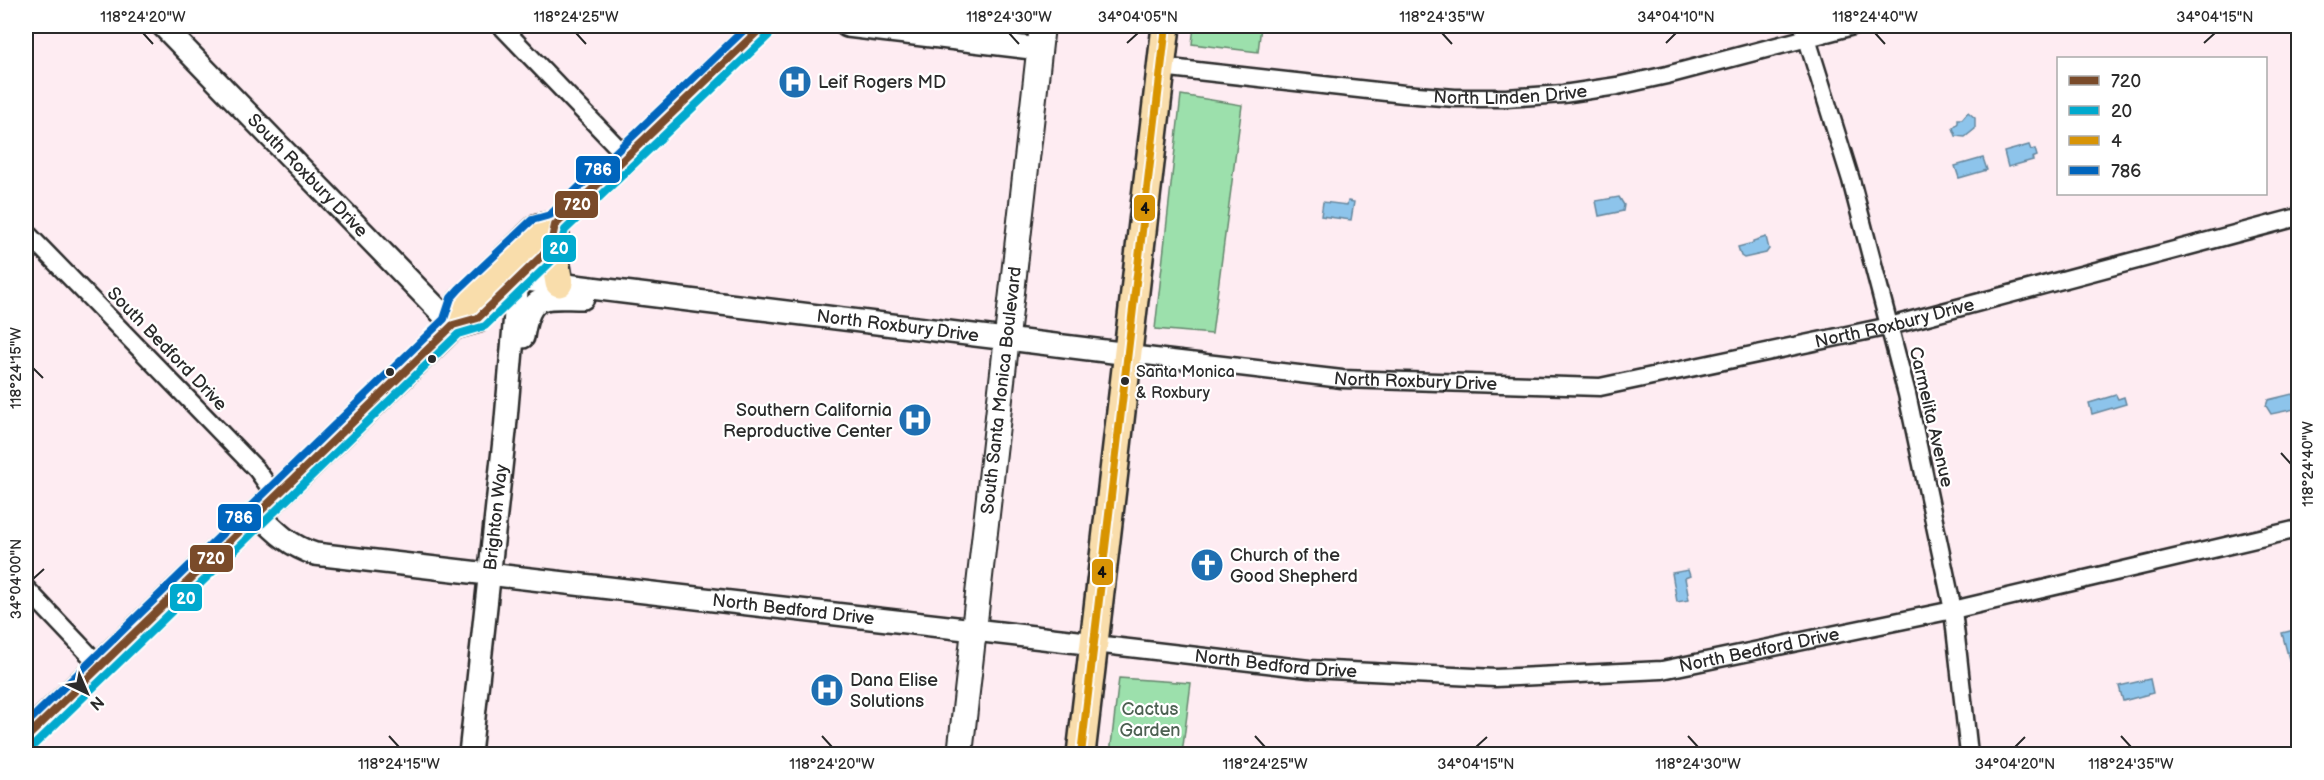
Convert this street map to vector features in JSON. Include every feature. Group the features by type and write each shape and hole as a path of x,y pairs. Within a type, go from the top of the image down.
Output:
{"main road":[{"path":"26,738 453,325 460,303 466,297 538,228 555,225 763,26"},
{"path":"1081,754 1166,26"},
{"name":"South Santa Monica Boulevard","path":"960,754 1041,37"},
{"path":"453,325 478,318 550,248 555,225"},
{"path":"555,225 555,260 560,283"}],"street":[{"name":"South Roxbury Drive","path":"163,26 453,325"},
{"path":"501,26 627,157"},
{"path":"847,26 1041,37"},
{"name":"North Linden Drive","path":"1161,67 1404,94 1455,98 1506,98 1563,94 1617,86 1805,32 1853,26"},
{"name":"Carmelita Avenue","path":"1805,32 1851,180 1890,326 1953,610 1969,754"},
{"name":"North Roxbury Drive","path":"518,279 1342,379 1600,387 1890,326 2298,217"},
{"name":"South Bedford Drive","path":"26,232 257,470 267,505"},
{"name":"Brighton Way","path":"470,754 505,427 518,279"},
{"path":"505,427 513,417 526,317 535,304 546,297 596,298 619,291"},
{"name":"North Bedford Drive","path":"267,505 287,542 298,549 315,554 1309,669 1495,678 1662,670 1953,610 2298,529"},
{"path":"26,588 100,666"}],"green space":[{"path":"1194,26 1261,26 1258,52 1192,44"},
{"path":"1181,95 1242,105 1212,334 1155,329"},
{"name":"Cactus Garden","path":"1119,678 1191,683 1182,754 1110,754"}],"water":[{"path":"1968,112 1975,118 1975,129 1965,137 1956,136 1953,128 1958,123 1958,119 1962,119"},
{"path":"2029,145 2031,150 2035,149 2037,156 2032,158 2033,160 2008,167 2004,152"},
{"path":"1983,158 1987,170 1959,178 1955,166"},
{"path":"1619,197 1624,205 1623,211 1599,216 1596,201"},
{"path":"1348,201 1354,202 1351,220 1321,216 1323,202 1347,205"},
{"path":"1766,237 1769,249 1766,253 1744,258 1741,256 1738,247"},
{"path":"2292,394 2296,401 2295,409 2271,414 2266,406 2268,400"},
{"path":"2116,395 2118,399 2124,397 2126,404 2092,414 2089,403"},
{"path":"1688,570 1690,576 1685,578 1689,600 1677,602 1672,573"},
{"path":"2298,629 2298,660 2290,663 2282,633"},
{"path":"2150,679 2153,693 2123,701 2119,686"}],"transit line":[{"name":"786","path":"26,724 444,319 451,298 459,289 532,220 550,215 748,26"},
{"name":"720","path":"26,738 453,325 478,318 550,248 555,225 763,26"},
{"name":"4","path":"1081,754 1166,26"},
{"name":"20","path":"33,746 458,334 485,326 557,256 565,230 770,34"}],"place":[{"name":"Leif Rogers MD","path":"795,82"},
{"name":"Santa Monica & Roxbury","path":"1125,381"},
{"name":"Southern California Reproductive Center","path":"915,420"},
{"name":"Church of the Good Shepherd","path":"1207,565"},
{"name":"Dana Elise Solutions","path":"827,690"}]}
